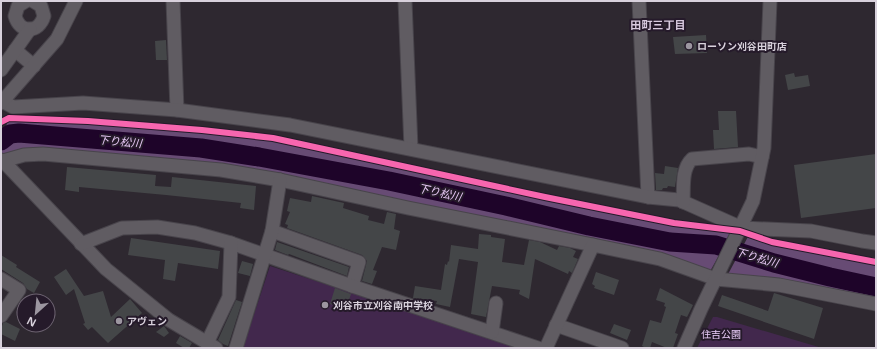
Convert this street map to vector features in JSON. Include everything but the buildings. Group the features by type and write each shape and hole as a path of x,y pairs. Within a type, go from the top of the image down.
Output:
{"street":[{"path":"26,1 18,6 15,16 20,26 30,29 39,26 44,16 44,11 41,6 33,1"},
{"path":"76,1 57,39 2,102 13,107 83,103 177,110 290,125 411,148 648,197 679,200 741,229 811,231 876,243"},
{"path":"173,1 177,110"},
{"path":"405,1 411,148"},
{"path":"639,1 648,197"},
{"path":"684,348 754,201 764,148 770,1"},
{"path":"1,70 30,29"},
{"path":"15,50 34,66"},
{"path":"231,242 228,297 212,345 169,320 106,269 2,161 24,155 43,154 221,170 280,180 408,208 660,259 716,279 779,285 876,304"},
{"path":"683,202 683,188 688,163 692,159 749,154 762,156"},
{"path":"236,348 266,256 272,231 280,180"},
{"path":"81,244 122,228 157,227 195,233 231,242 352,286 538,348"},
{"path":"272,231 359,262 352,286"},
{"path":"546,348 593,245"},
{"path":"1,279 19,290 1,316"},
{"path":"492,332 496,303"},
{"path":"556,325 622,348"}],"green space":[{"name":"刈谷市立刈谷南中学校","path":"270,266 521,348 243,348"},
{"name":"住吉公園","path":"713,317 717,317 822,348 697,348"}],"shaded area":[{"path":"9,118 88,121 273,138 275,142 677,223 733,230 708,275 285,181 43,154 1,160 1,140"},
{"path":"751,231 772,242 876,258 876,304 725,280"}],"waterway":[{"name":"下り松川","path":"1,141 10,134 19,133 201,148 259,157 389,181 506,206 589,226 670,242 716,245 774,263 876,287"}],"cycle path":[{"path":"1,122 9,118 88,121 202,130 273,138 545,197 674,223 740,231 772,242 876,262"}],"place":[{"name":"ローソン刈谷田町店","path":"689,46"},
{"name":"刈谷市立刈谷南中学校","path":"325,305"},
{"name":"アヴェン","path":"119,321"}],"district":[{"name":"田町三丁目","path":"658,24"}]}
